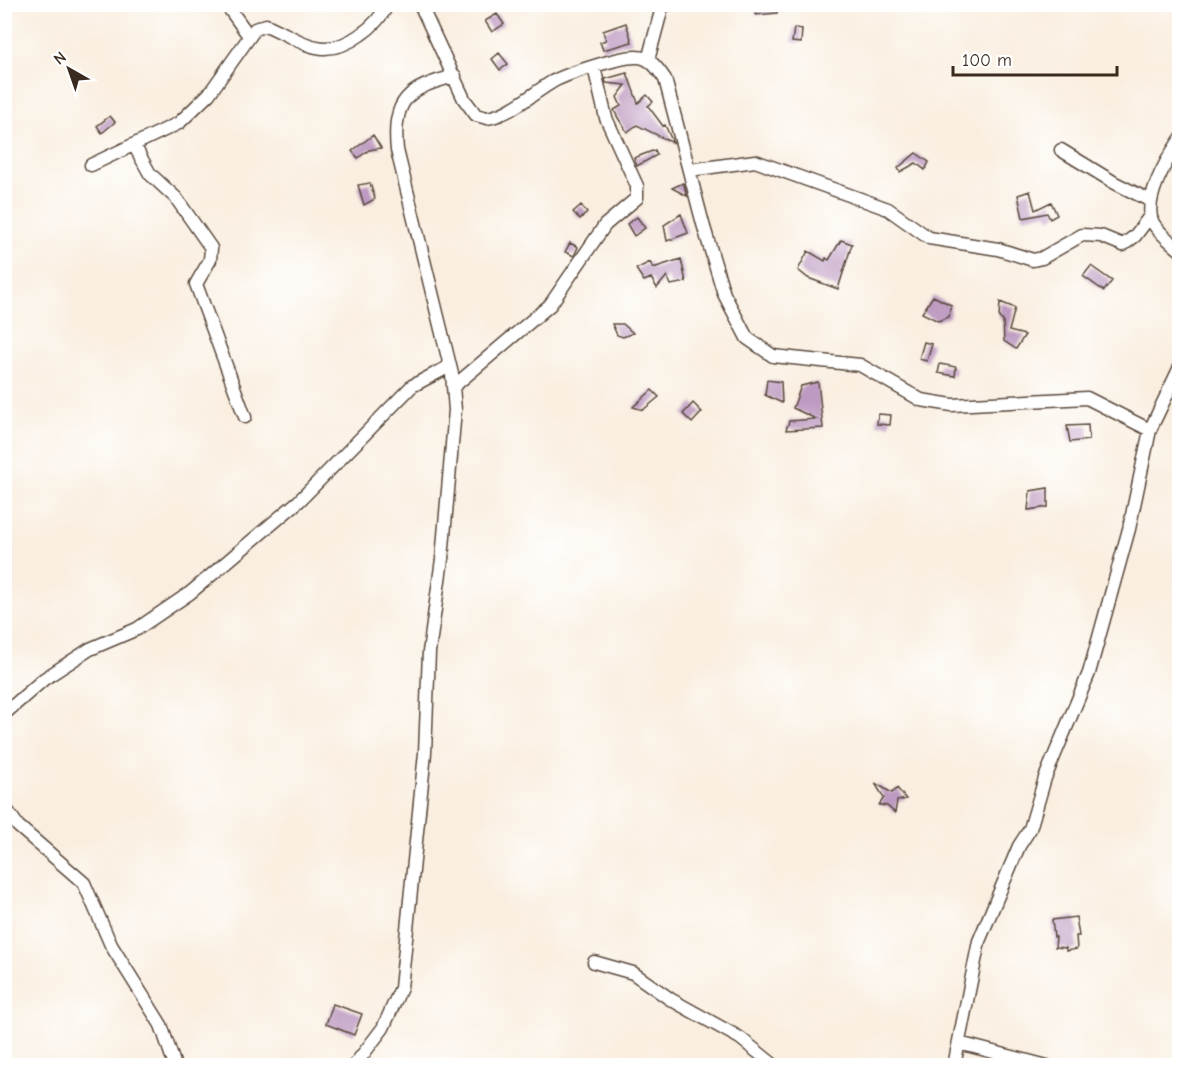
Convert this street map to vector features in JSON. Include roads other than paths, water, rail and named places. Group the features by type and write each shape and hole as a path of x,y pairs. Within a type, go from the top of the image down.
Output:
{"street":[{"path":"226,4 249,36"},
{"path":"91,165 179,123 209,94 249,36 266,25 301,42 333,50 347,44 371,27 388,4"},
{"path":"420,4 470,107 476,115 487,118 505,111 555,80 594,67 636,57 648,60 658,68 665,79 724,294 747,338 761,349 773,356 860,365 881,375 900,390 934,403 952,405 1087,398 1150,430"},
{"path":"648,60 663,4"},
{"path":"453,387 550,305 605,225 637,198 638,186 606,118 594,67"},
{"path":"354,1065 383,1028 401,988 426,753 429,652 442,559 455,410 450,366 422,258 395,134 401,103 410,92 427,83 454,76"},
{"path":"1179,140 1164,165 1151,201 1150,216 1155,226 1179,250"},
{"path":"134,145 150,174 176,198 211,248 210,260 196,284 244,417"},
{"path":"1061,150 1115,183 1151,201"},
{"path":"690,170 755,160 888,209 929,238 998,249 1033,260 1042,258 1082,235 1101,236 1123,245 1135,237 1150,216"},
{"path":"4,714 53,673 90,649 137,629 190,593 299,501 412,386 450,366"},
{"path":"954,1065 973,967 986,922 1019,846 1030,829 1046,778 1089,673 1129,529 1150,430 1179,367"},
{"path":"4,806 18,826 84,883 111,945 161,1025 175,1065"},
{"path":"594,962 633,973 670,999 740,1038 775,1065"},
{"path":"959,1043 1047,1065"}]}
